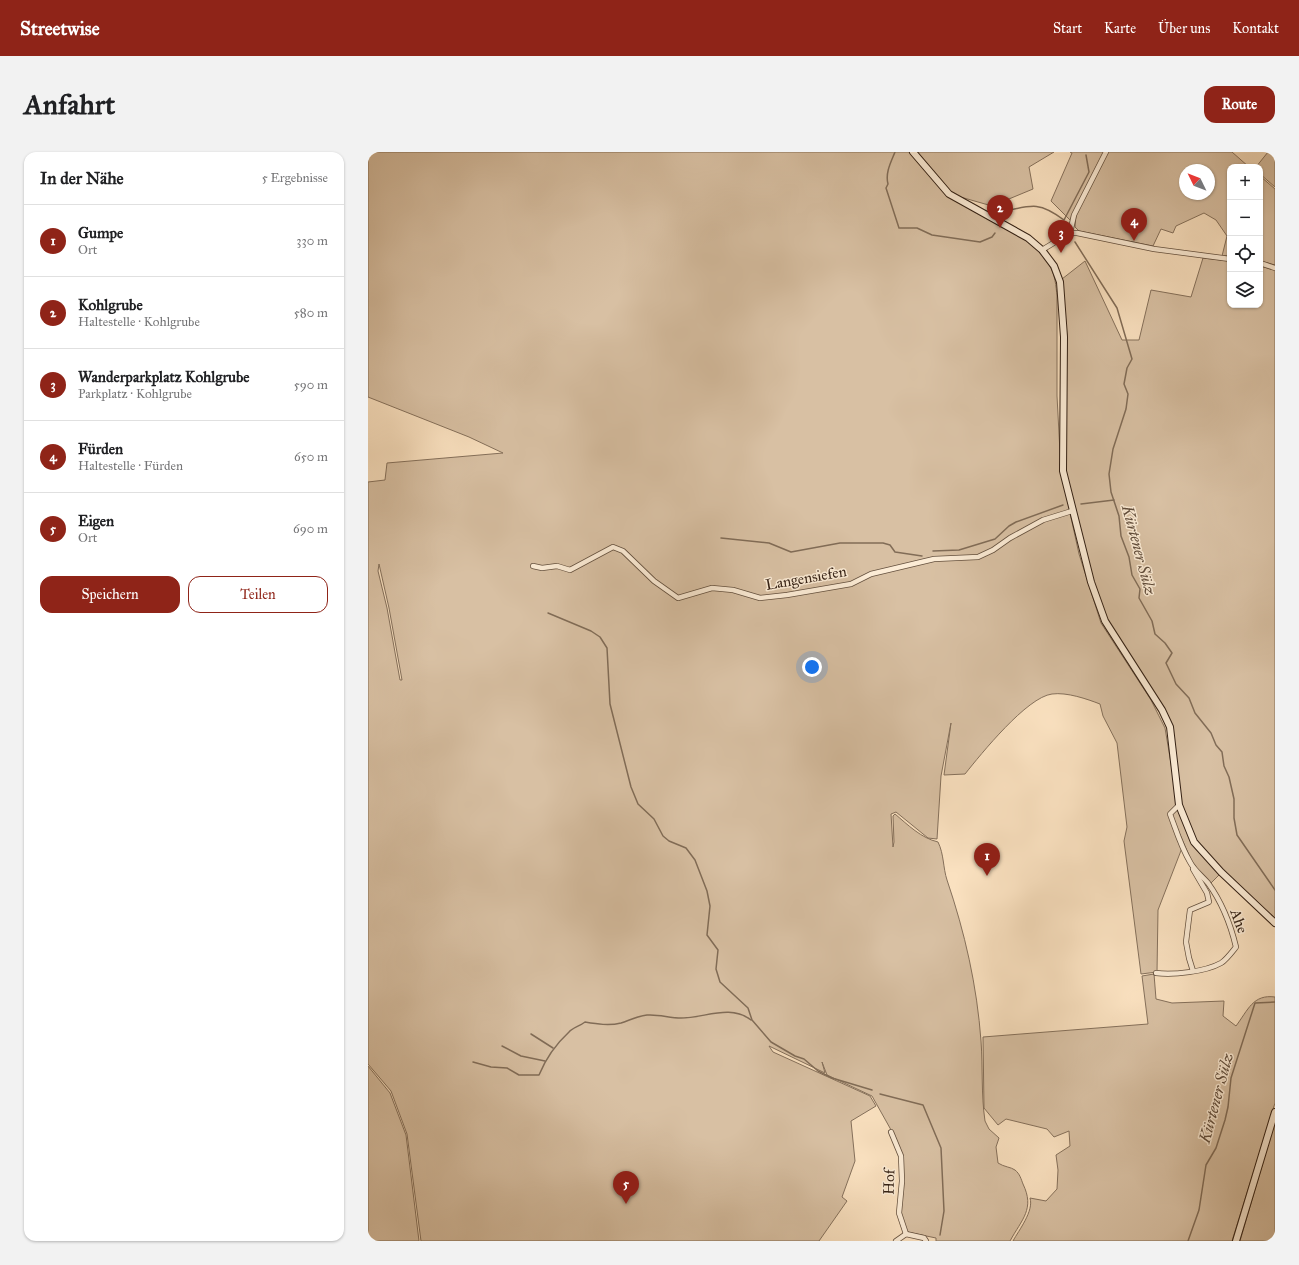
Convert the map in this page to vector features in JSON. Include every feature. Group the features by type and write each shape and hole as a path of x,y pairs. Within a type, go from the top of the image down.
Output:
{"main road":[{"path":"913,152 949,194 1022,234 1042,250 1054,266 1060,282 1064,337 1063,470 1090,582 1105,621 1162,710 1170,727 1179,805 1194,842 1221,872 1275,923"},
{"path":"1236,1241 1275,1112"}],"street":[{"path":"1070,233 1074,214 1106,152"},
{"path":"1042,250 1070,233 1083,234 1154,250 1227,259"},
{"path":"1263,264 1275,268"},
{"name":"Langensiefen","path":"533,566 542,568 557,566 570,570 613,547 623,551 650,577 678,598 712,588 733,590 760,598 851,584 870,574 934,559 978,557 993,550 1044,520 1072,511"},
{"name":"Ahe","path":"1179,805 1170,814 1190,863 1207,893 1208,902 1190,910 1186,942 1189,958 1194,971"},
{"name":"Ahe","path":"1156,973 1169,975 1194,971 1221,963 1236,947 1226,918 1209,884 1190,863"},
{"name":"Hof","path":"891,1132 901,1156 902,1181 899,1213 906,1234"},
{"path":"896,1241 906,1234 924,1238 926,1241"}],"shaded area":[{"path":"368,152 1054,152 1029,167 1033,189 992,206 950,194 1006,226 1044,256 1052,269 1057,296 1057,396 1061,471 1070,511 1043,518 977,558 1044,521 1070,513 1079,554 1101,623 1151,700 1165,728 1178,805 1170,813 1182,848 1158,910 1157,972 1141,974 1124,841 1127,827 1117,743 1103,716 1100,704 1083,698 1064,694 1052,694 1042,697 1018,715 1005,728 965,774 944,775 951,723 941,776 937,839 928,838 938,842 965,940 977,1000 981,1041 985,1121 989,1129 999,1138 996,1147 998,1163 1017,1172 1028,1200 1026,1214 1010,1241 936,1241 936,1238 907,1232 900,1212 902,1155 895,1137 872,1096 827,1075 822,1062 825,1073 769,1046 773,1052 870,1096 876,1106 851,1121 855,1161 842,1197 847,1201 819,1241 421,1241 407,1134 391,1091 368,1064 368,482 385,480 387,463 503,453 469,437 368,397","holes":["379,564 389,608 402,680 400,680 387,608 378,571","896,812 928,838 910,827 895,814 893,816 893,847 891,814"]},
{"path":"1070,152 1105,152 1070,220 1051,201 1072,153"},
{"path":"1108,152 1232,152 1246,164 1227,164 1227,236 1216,220 1204,213 1176,226 1173,233 1161,229 1153,246 1079,231 1075,227 1076,215"},
{"path":"1268,152 1275,152 1275,187 1263,177 1263,164 1258,164"},
{"path":"1263,179 1275,189 1275,265 1263,262"},
{"path":"1227,236 1227,256 1222,256"},
{"path":"1203,258 1227,261 1227,308 1263,308 1263,267 1275,270 1275,918 1222,870 1195,842 1180,805 1171,726 1107,621 1092,581 1065,470 1067,335 1062,279 1085,261 1122,340 1139,340 1151,290 1191,297"},
{"path":"1178,806 1194,843 1221,873 1210,884 1192,862 1171,814"},
{"path":"1154,974 1156,999 1172,1003 1224,1001 1223,1016 1236,1026 1252,1004 1256,1001 1261,998 1275,997 1275,1103 1232,1241 1013,1241 1030,1209 1030,1198 1046,1201 1057,1189 1058,1170 1056,1155 1070,1146 1069,1131 1054,1137 1047,1129 1006,1119 998,1125 984,1108 983,1037 1148,1024 1142,976"},
{"path":"368,1066 390,1093 406,1135 419,1241 368,1241"},
{"path":"1275,1121 1275,1241 1240,1241"}],"waterway":[{"name":"Kürtener Sülz","path":"895,152 890,164 887,180 888,184 886,188 899,228 917,228 932,235 980,242 992,237 995,233"},
{"name":"Kürtener Sülz","path":"1002,212 1034,206 1048,210 1064,220 1089,172 1086,155"},
{"name":"Kürtener Sülz","path":"1075,242 1117,308 1132,359 1127,368 1124,384 1128,394 1126,409 1113,449 1109,474 1111,492 1119,516 1121,536 1129,557 1132,575 1140,589 1139,598 1152,621 1155,634 1165,643 1172,653 1166,663 1176,684 1189,698 1195,713 1211,733 1216,745 1222,752 1224,766 1229,777 1234,799 1234,818 1237,835 1275,890"},
{"path":"1081,504 1114,500"},
{"path":"933,551 959,550 995,539 1009,526 1016,522 1063,505"},
{"path":"721,538 769,543 791,552 840,543 883,543 890,545 895,552 922,556"},
{"path":"548,613 591,631 600,637 607,648 610,704 631,787 638,804 654,819 663,836 669,841 686,848 695,860 707,891 710,906 707,935 718,950 716,969 720,982 748,1008 752,1020 771,1042 795,1056 804,1059 818,1071 832,1078 872,1090"},
{"name":"Kürtener Sülz","path":"1188,1241 1199,1210 1206,1165 1216,1148 1225,1120 1231,1078 1255,1003 1275,1002"},
{"path":"473,1062 491,1067 507,1068 519,1075 539,1075 548,1057 560,1041 570,1031 585,1022 612,1024 621,1023 647,1015 681,1018 726,1012 743,1015 751,1020"},
{"path":"531,1034 553,1048"},
{"path":"502,1046 521,1056 545,1061"},
{"path":"880,1094 923,1105 941,1148 944,1211 940,1235"}],"place":[{"name":"Kohlgrube","path":"1000,228"},
{"name":"Fürden","path":"1134,241"},
{"name":"Wanderparkplatz Kohlgrube","path":"1061,253"},
{"name":"Gumpe","path":"987,876"},
{"name":"Eigen","path":"626,1204"}]}
